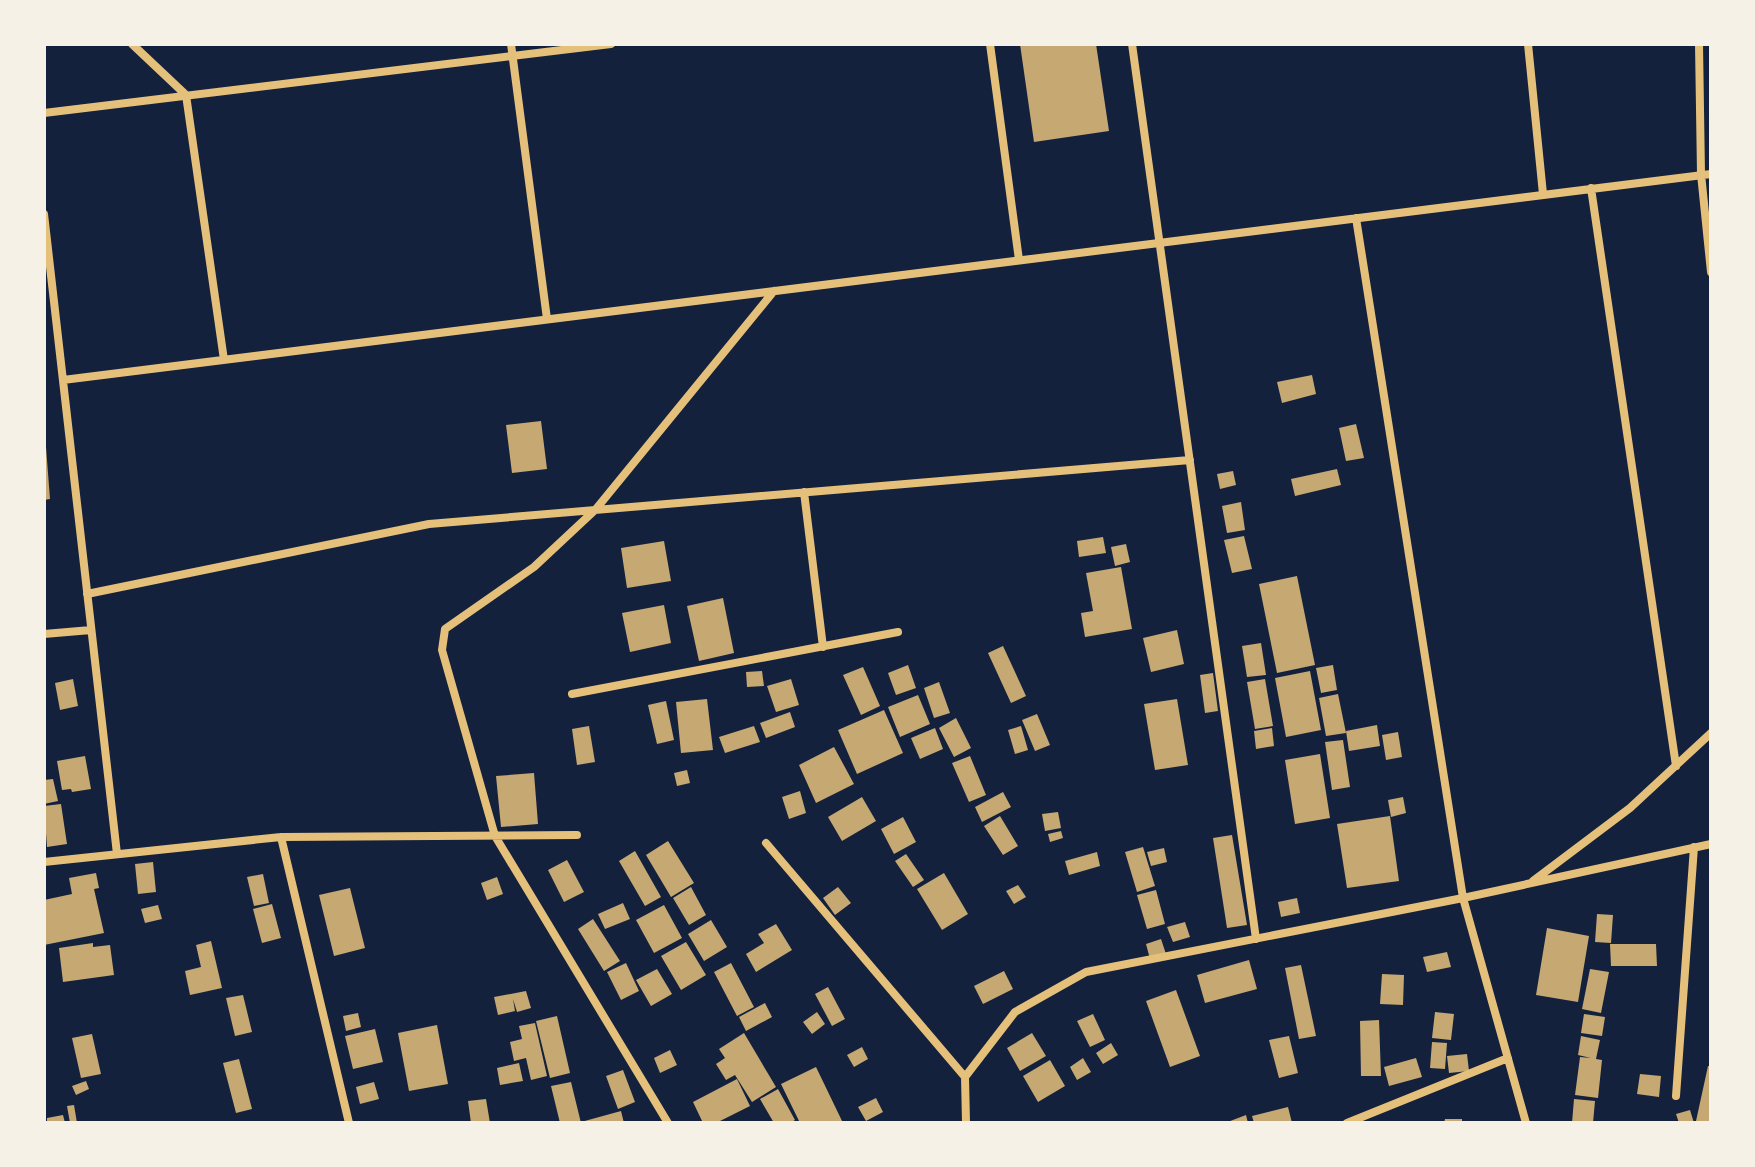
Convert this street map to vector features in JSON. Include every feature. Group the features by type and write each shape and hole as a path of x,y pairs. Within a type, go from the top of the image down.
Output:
{"street":[{"path":"132,44 186,95 224,360"},
{"path":"511,44 547,319"},
{"path":"44,113 611,44"},
{"path":"990,44 1019,260"},
{"path":"1132,44 1256,939"},
{"path":"1528,44 1543,194"},
{"path":"1699,44 1701,174 1711,272"},
{"path":"63,380 1711,174"},
{"path":"1591,188 1676,766"},
{"path":"44,214 117,854"},
{"path":"1356,218 1463,898 1526,1123"},
{"path":"668,1123 495,836 442,650 445,629 534,567 596,509 774,291"},
{"path":"87,594 429,524 1190,460"},
{"path":"804,492 823,647"},
{"path":"44,634 91,630"},
{"path":"572,694 898,632"},
{"path":"1529,884 1630,808 1711,733"},
{"path":"44,862 281,837 577,835"},
{"path":"281,837 349,1123"},
{"path":"766,843 965,1077"},
{"path":"966,1123 965,1077 1015,1012 1086,972 1463,898 1711,844"},
{"path":"1676,1096 1694,847"},
{"path":"1347,1123 1508,1058"}],"building":[{"path":"1020,44 1096,44 1109,131 1034,142"},
{"path":"1312,375 1316,394 1282,403 1277,382"},
{"path":"541,421 547,469 512,473 506,425"},
{"path":"1356,424 1364,458 1346,461 1339,428"},
{"path":"44,447 50,499 44,500"},
{"path":"1337,469 1341,485 1295,496 1291,479"},
{"path":"1233,471 1236,485 1220,489 1217,474"},
{"path":"1241,502 1245,530 1227,533 1222,506"},
{"path":"1244,536 1252,569 1232,573 1224,540"},
{"path":"1103,537 1106,553 1079,557 1077,541"},
{"path":"664,541 671,581 627,588 621,548"},
{"path":"1126,544 1130,562 1115,566 1111,547"},
{"path":"1121,567 1132,629 1085,637 1081,613 1093,611 1086,573"},
{"path":"1297,576 1315,665 1277,673 1259,584"},
{"path":"723,598 734,653 699,661 687,606"},
{"path":"664,605 671,643 630,652 622,613"},
{"path":"1177,630 1184,664 1151,672 1143,638"},
{"path":"1261,643 1266,675 1247,677 1242,646"},
{"path":"1003,646 1026,696 1011,703 988,653"},
{"path":"908,665 916,688 896,695 888,673"},
{"path":"1333,665 1337,690 1321,693 1316,668"},
{"path":"863,667 880,706 861,715 843,675"},
{"path":"762,671 764,686 747,687 746,672"},
{"path":"1310,671 1321,730 1286,737 1275,678"},
{"path":"1213,673 1218,711 1205,713 1200,675"},
{"path":"73,679 78,706 60,710 55,683"},
{"path":"791,679 799,705 776,712 767,686"},
{"path":"1265,679 1273,726 1255,729 1247,682"},
{"path":"939,682 950,713 934,718 924,688"},
{"path":"1338,694 1346,733 1326,736 1319,698"},
{"path":"918,695 930,724 900,737 888,707"},
{"path":"707,699 713,750 681,753 676,702"},
{"path":"1177,699 1188,765 1155,770 1144,704"},
{"path":"666,701 674,740 657,744 648,705"},
{"path":"884,710 903,753 857,774 838,730"},
{"path":"790,712 795,727 766,738 760,723"},
{"path":"1037,714 1050,745 1035,751 1022,720"},
{"path":"956,718 971,748 954,757 939,728"},
{"path":"1377,725 1380,746 1349,751 1346,731"},
{"path":"589,726 595,762 577,765 572,729"},
{"path":"754,726 760,742 725,753 719,737"},
{"path":"1021,726 1028,750 1015,754 1008,730"},
{"path":"935,728 943,749 920,759 911,738"},
{"path":"1272,728 1274,746 1256,749 1254,731"},
{"path":"1398,732 1402,757 1386,760 1382,735"},
{"path":"1343,740 1350,787 1332,790 1325,742"},
{"path":"834,747 854,784 816,803 799,765"},
{"path":"1320,754 1330,818 1295,824 1285,760"},
{"path":"85,756 91,789 62,790 57,761"},
{"path":"970,756 986,795 969,802 952,763"},
{"path":"687,770 690,783 677,786 674,773"},
{"path":"534,773 538,824 501,827 496,776"},
{"path":"53,779 58,801 44,804 44,780"},
{"path":"800,791 806,813 789,819 782,797"},
{"path":"1003,792 1011,807 982,822 975,807"},
{"path":"862,797 876,821 842,841 828,817"},
{"path":"1403,797 1406,813 1391,817 1388,800"},
{"path":"61,804 67,844 47,847 44,806"},
{"path":"1058,812 1061,828 1045,831 1042,814"},
{"path":"1000,816 1018,846 1003,855 984,826"},
{"path":"1390,816 1399,881 1347,888 1337,824"},
{"path":"903,817 916,842 894,854 881,829"},
{"path":"1061,831 1063,838 1050,842 1048,834"},
{"path":"1232,835 1247,925 1227,928 1213,838"},
{"path":"668,841 694,883 671,897 646,855"},
{"path":"1143,847 1155,886 1137,892 1125,852"},
{"path":"1164,848 1167,862 1151,866 1147,852"},
{"path":"635,851 661,897 645,906 619,861"},
{"path":"1097,852 1100,866 1069,875 1065,861"},
{"path":"906,854 924,880 913,887 895,861"},
{"path":"567,860 584,892 564,902 548,870"},
{"path":"153,862 156,892 138,894 135,864"},
{"path":"96,873 99,888 94,889 104,933 44,945 44,900 72,894 69,878"},
{"path":"944,873 968,914 942,930 917,889"},
{"path":"263,874 269,903 254,906 247,877"},
{"path":"497,877 503,894 487,900 481,883"},
{"path":"1018,885 1026,897 1014,904 1006,891"},
{"path":"691,887 706,915 689,925 673,898"},
{"path":"838,887 851,903 835,915 823,898"},
{"path":"350,888 365,948 334,956 319,895"},
{"path":"1156,890 1165,924 1147,929 1137,895"},
{"path":"1297,898 1300,913 1281,917 1278,902"},
{"path":"623,903 630,919 605,929 598,914"},
{"path":"272,904 281,938 262,943 253,909"},
{"path":"158,905 162,919 145,923 141,909"},
{"path":"664,905 682,938 654,953 636,920"},
{"path":"1597,914 1613,915 1611,943 1595,942"},
{"path":"593,919 620,961 604,971 578,929"},
{"path":"711,920 727,947 704,961 688,934"},
{"path":"1185,922 1190,937 1173,942 1167,927"},
{"path":"776,924 792,950 756,972 746,954 764,943 758,934"},
{"path":"1547,928 1589,936 1578,1002 1536,995"},
{"path":"1161,939 1166,954 1150,959 1146,944"},
{"path":"211,941 222,988 190,995 185,971 201,967 196,945"},
{"path":"686,942 706,975 681,990 661,956"},
{"path":"93,943 93,947 110,945 114,975 63,982 59,948"},
{"path":"1610,944 1656,944 1657,966 1611,966"},
{"path":"1447,952 1451,967 1427,972 1423,957"},
{"path":"1249,960 1257,989 1205,1003 1197,975"},
{"path":"626,963 639,991 621,1000 607,972"},
{"path":"731,963 754,1007 737,1016 714,972"},
{"path":"1301,965 1316,1036 1299,1039 1285,968"},
{"path":"657,969 672,994 651,1006 636,980"},
{"path":"1590,969 1609,972 1601,1013 1582,1009"},
{"path":"1004,971 1013,989 983,1004 974,986"},
{"path":"1382,974 1404,975 1403,1005 1380,1004"},
{"path":"828,987 845,1019 832,1026 815,994"},
{"path":"1176,990 1200,1056 1170,1067 1146,1001"},
{"path":"526,991 531,1008 517,1012 513,999 515,1011 498,1015 494,997"},
{"path":"243,995 252,1032 235,1036 226,998"},
{"path":"765,1003 772,1017 746,1031 739,1017"},
{"path":"817,1012 825,1024 812,1034 803,1022"},
{"path":"1435,1012 1454,1014 1451,1040 1432,1038"},
{"path":"358,1013 361,1027 346,1031 343,1016"},
{"path":"1093,1014 1105,1040 1090,1047 1077,1021"},
{"path":"1584,1014 1605,1017 1602,1036 1581,1033"},
{"path":"557,1016 570,1073 550,1078 536,1021"},
{"path":"1379,1020 1381,1076 1361,1076 1360,1021"},
{"path":"535,1023 547,1076 531,1080 526,1058 514,1061 510,1042 522,1039 519,1026"},
{"path":"437,1025 448,1084 409,1091 398,1033"},
{"path":"375,1029 383,1062 353,1069 345,1036"},
{"path":"744,1033 776,1087 752,1102 735,1075 726,1080 716,1064 725,1058 719,1049"},
{"path":"1032,1033 1046,1056 1020,1071 1007,1048"},
{"path":"92,1034 101,1074 81,1078 72,1038"},
{"path":"1289,1036 1298,1073 1279,1078 1269,1040"},
{"path":"1581,1036 1600,1040 1596,1059 1602,1060 1598,1098 1575,1095 1580,1057 1591,1058 1578,1055"},
{"path":"1432,1042 1447,1043 1445,1069 1430,1068"},
{"path":"1111,1043 1118,1055 1103,1064 1096,1053"},
{"path":"862,1047 868,1059 854,1067 847,1055"},
{"path":"670,1050 677,1065 660,1073 654,1058"},
{"path":"1467,1054 1469,1071 1449,1073 1447,1056"},
{"path":"1083,1058 1091,1072 1077,1080 1070,1067"},
{"path":"1416,1058 1422,1077 1389,1086 1384,1067"},
{"path":"239,1059 252,1109 236,1113 223,1063"},
{"path":"1050,1060 1065,1086 1038,1102 1023,1076"},
{"path":"519,1063 523,1081 500,1085 497,1068"},
{"path":"1708,1066 1711,1066 1711,1123 1703,1123 1696,1121"},
{"path":"816,1067 843,1123 800,1123 781,1084"},
{"path":"623,1070 635,1102 618,1109 606,1076"},
{"path":"1640,1074 1661,1076 1659,1097 1637,1094"},
{"path":"737,1079 750,1106 716,1123 703,1123 693,1102"},
{"path":"86,1081 89,1089 76,1095 72,1086"},
{"path":"374,1082 379,1099 360,1104 356,1087"},
{"path":"571,1082 581,1123 560,1123 551,1086"},
{"path":"778,1089 795,1120 790,1123 774,1123 760,1099"},
{"path":"876,1098 883,1112 866,1121 858,1107"},
{"path":"486,1099 490,1123 471,1123 468,1101"},
{"path":"1574,1099 1595,1101 1593,1123 1572,1123"},
{"path":"74,1105 77,1123 70,1123 67,1106"},
{"path":"1288,1107 1292,1123 1254,1123 1252,1116"},
{"path":"1690,1110 1694,1123 1679,1123 1676,1114"},
{"path":"621,1111 624,1123 581,1123 581,1122"},
{"path":"63,1115 65,1123 47,1123 47,1118"},
{"path":"1246,1115 1248,1123 1225,1123"},
{"path":"1445,1119 1462,1119 1462,1123 1444,1123"}]}
